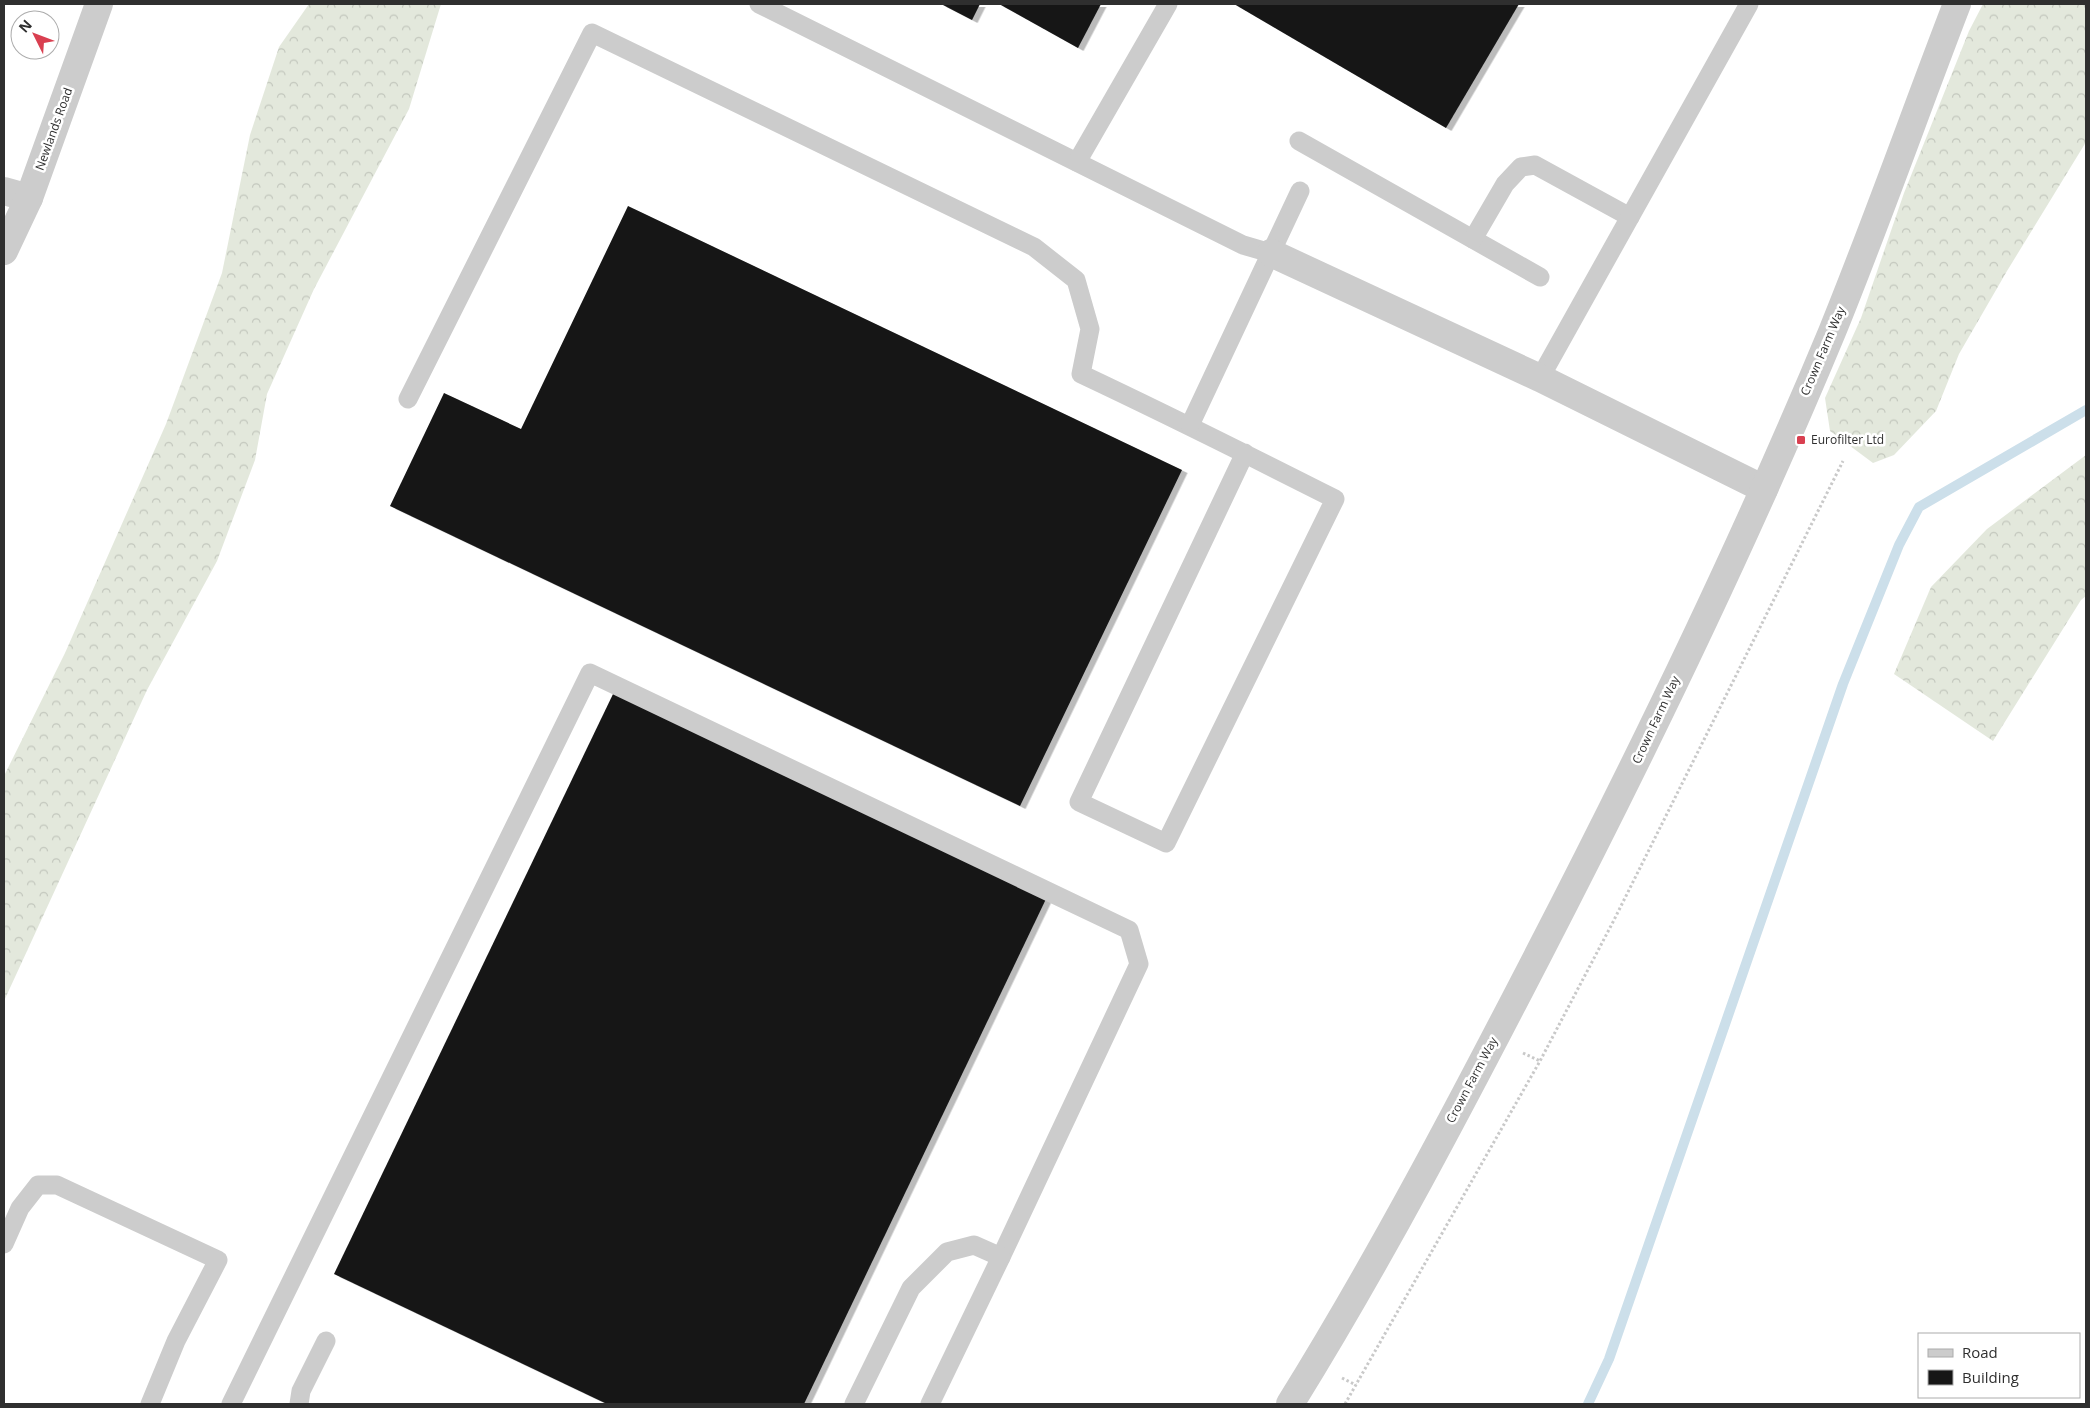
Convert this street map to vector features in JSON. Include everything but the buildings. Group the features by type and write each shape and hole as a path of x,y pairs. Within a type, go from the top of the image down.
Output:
{"street":[{"name":"Newlands Road","path":"4,251 16,194 99,4"},
{"name":"Crown Farm Way","path":"1290,1404 1408,1199 1494,1040 1625,785 1764,489 1833,330 1957,4"},
{"path":"1271,253 1540,378 1764,489"}],"lane":[{"path":"759,4 1243,245 1271,253"},
{"path":"1077,162 1168,4"},
{"path":"1540,378 1749,4"},
{"path":"408,398 592,33 1034,247 1076,280 1090,329 1081,374 1190,425 1245,453 1334,499 1166,843 1079,802 1245,453"},
{"path":"1299,141 1540,278"},
{"path":"1473,239 1506,184 1521,167 1535,165 1630,217"},
{"path":"1190,425 1300,191"},
{"path":"231,1404 590,673 1129,930 1139,964 930,1404"},
{"path":"4,1244 20,1208 38,1185 57,1185 218,1260 176,1341 150,1404"},
{"path":"854,1404 910,1288 947,1252 974,1245 1001,1257"},
{"path":"298,1404 300,1391 326,1341"}],"path":[{"path":"1345,1404 1540,1061 1617,914 1843,461"}],"green space":[{"path":"309,4 441,4 409,109 314,289 267,394 255,460 217,561 147,690 4,1001 4,776 65,653 166,424 222,273 250,135 279,47"},
{"path":"1983,4 2086,4 2086,142 1959,354 1936,411 1894,455 1873,463 1830,431 1825,398 1861,318 1904,193 1969,31"},
{"path":"2086,455 2086,596 2081,600 1993,741 1894,674 1931,587 1987,529"}],"waterway":[{"path":"1588,1404 1609,1359 1843,684 1899,545 1919,507 2086,410"}],"place":[{"name":"Eurofilter Ltd","path":"1801,440"}]}
